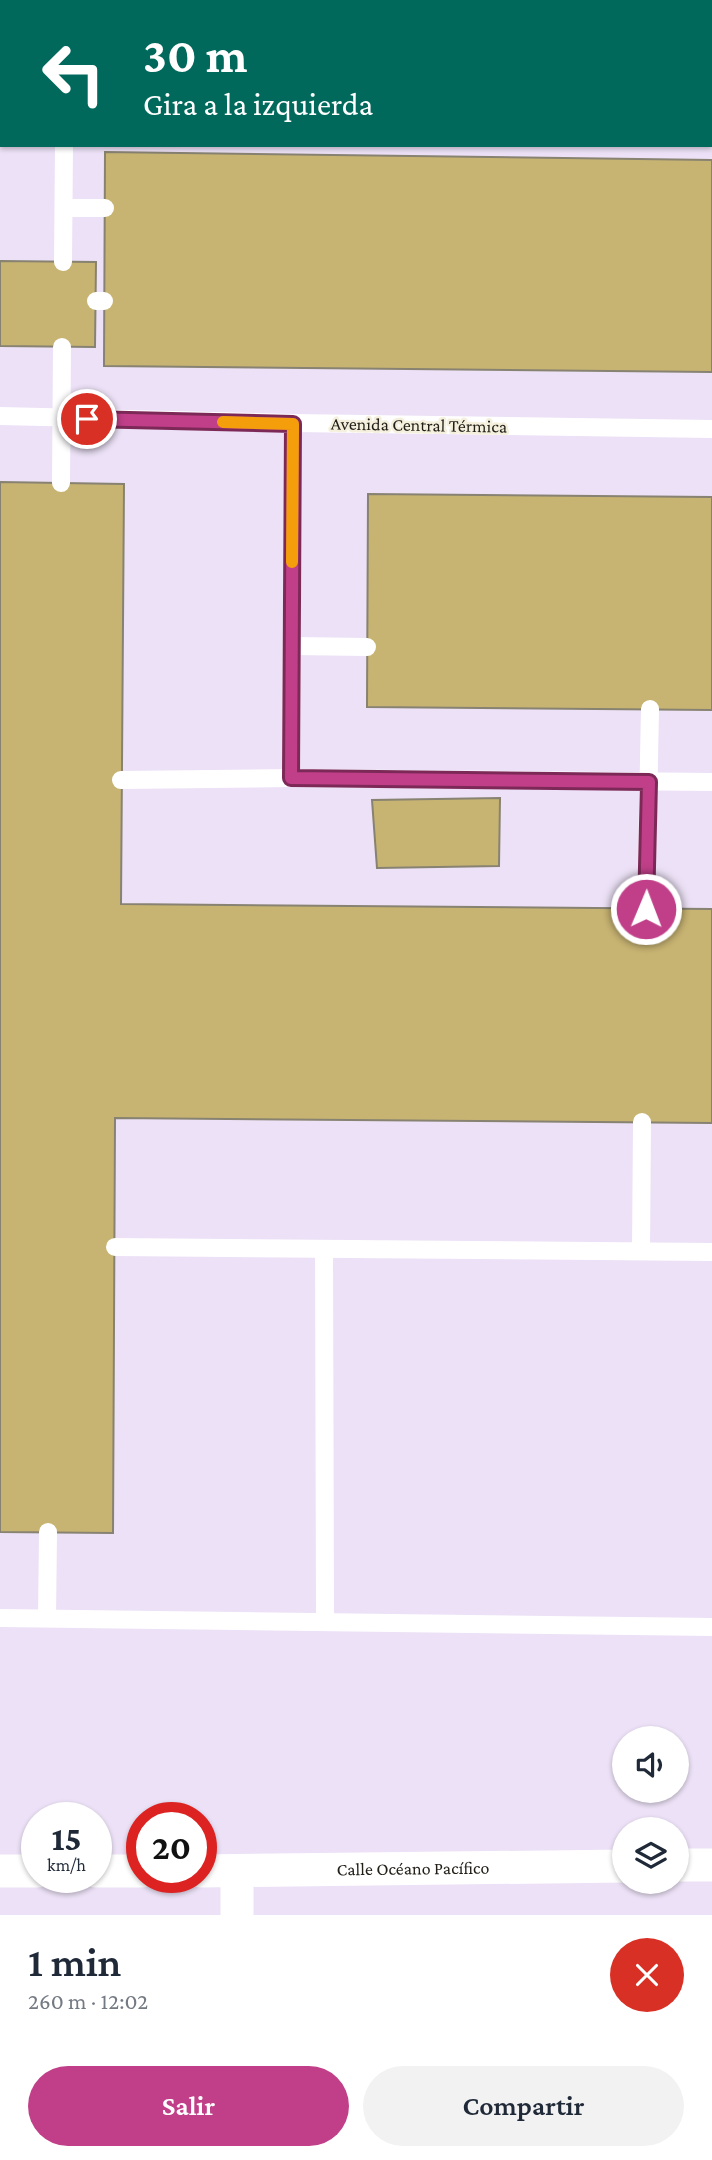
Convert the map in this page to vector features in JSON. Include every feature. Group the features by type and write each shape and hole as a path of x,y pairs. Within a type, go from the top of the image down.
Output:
{"street":[{"path":"689,1865 712,1865"},
{"name":"Calle Océano Pacífico","path":"217,1871 612,1866"},
{"path":"0,1871 21,1871"},
{"path":"237,1871 237,1915"}],"lane":[{"path":"63,262 64,147"},
{"path":"64,208 105,208"},
{"path":"61,483 62,347"},
{"name":"Avenida Central Térmica","path":"0,416 293,424 712,429"},
{"path":"291,778 293,424"},
{"path":"292,646 367,647"},
{"path":"646,909 650,709"},
{"path":"121,780 291,778 712,782"},
{"path":"641,1251 642,1122"},
{"path":"114,1247 712,1252"},
{"path":"324,1249 325,1622"},
{"path":"47,1618 48,1532"},
{"path":"0,1618 712,1627"}],"shaded area":[{"path":"0,147 712,147 712,1915 0,1915"}],"building":[{"path":"105,152 712,160 712,372 104,366"},
{"path":"0,261 96,262 95,347 0,346"},
{"path":"0,482 124,484 121,904 712,909 712,1123 115,1118 113,1533 0,1532"},
{"path":"368,494 712,497 712,710 367,707"},
{"path":"500,798 499,866 377,868 372,800"}],"slow traffic":[{"path":"223,422 293,424 292,562"}],"route":[{"path":"87,419 293,424 291,778 649,782 646,909"}]}
